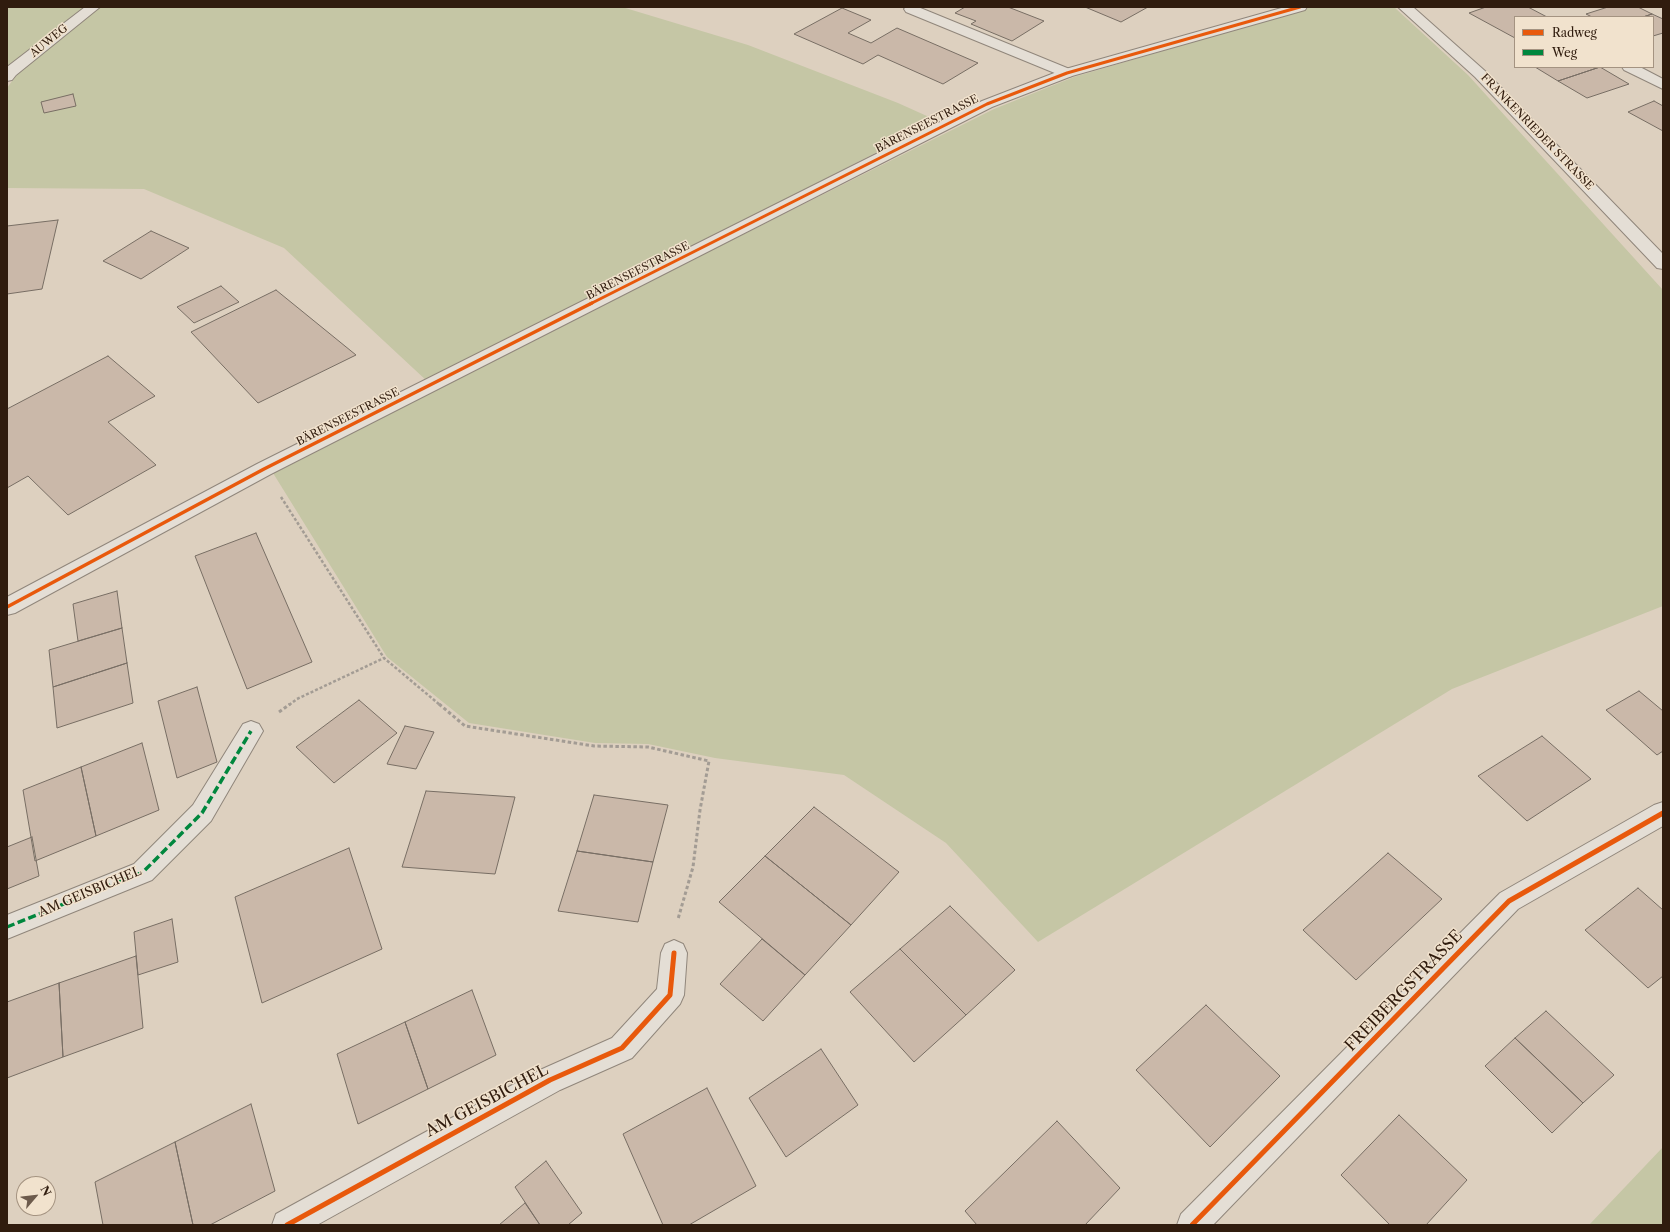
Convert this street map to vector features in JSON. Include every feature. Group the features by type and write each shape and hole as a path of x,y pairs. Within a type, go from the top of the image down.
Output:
{"street":[{"name":"AUWEG","path":"8,73 93,7"},
{"name":"BÄRENSEESTRASSE","path":"7,607 264,469 987,104 1067,73 1300,7"},
{"name":"FRANKENRIEDER STRASSE","path":"1405,7 1480,74 1663,264"},
{"path":"911,10 1067,73"},
{"path":"1631,68 1663,85"},
{"name":"AM GEISBICHEL","path":"7,927 143,872 202,813 251,731"},
{"name":"FREIBERGSTRASSE","path":"1192,1225 1509,901 1663,813"},
{"name":"AM GEISBICHEL","path":"286,1225 550,1080 622,1048 670,995 674,953"}],"path":[{"path":"264,469 384,658 465,726 594,746 648,747 709,761 700,810 693,867 679,913 674,953"},
{"path":"251,731 297,699 384,658"}],"green space":[{"path":"7,7 89,7 10,68 7,65"},
{"path":"99,7 622,7 748,45 898,103 938,121 428,382 284,248 144,189 7,188 7,88 18,73"},
{"path":"1312,7 1394,7 1468,75 1663,290 1663,606 1452,689 1038,942 946,843 844,775 715,758 648,744 595,743 469,723 387,657 273,473 434,389 994,109 1074,77"},
{"path":"1663,1147 1663,1225 1589,1225"}],"building":[{"path":"965,7 1008,7 1044,21 1012,41 971,24 976,21 955,13"},
{"path":"1085,7 1148,7 1121,22"},
{"path":"1486,7 1528,7 1545,16 1514,16 1514,37 1469,13"},
{"path":"1608,7 1638,7 1652,14 1646,16 1590,16 1586,14"},
{"path":"842,8 871,20 848,33 871,43 897,28 978,63 943,84 878,55 863,64 794,34"},
{"path":"1652,14 1663,19 1663,33 1654,36 1654,16 1646,16"},
{"path":"1537,68 1597,68 1558,81"},
{"path":"1597,68 1602,68 1629,84 1587,98 1558,81"},
{"path":"73,94 76,106 44,113 41,102"},
{"path":"1654,101 1663,106 1663,131 1628,112"},
{"path":"58,220 42,289 7,294 7,226"},
{"path":"151,231 189,248 141,279 103,261"},
{"path":"221,286 239,302 194,323 177,307"},
{"path":"276,290 356,355 258,403 191,332"},
{"path":"108,356 155,396 108,422 156,465 68,515 28,476 7,488 7,409"},
{"path":"256,533 312,662 247,689 195,556"},
{"path":"117,591 122,628 78,641 73,604"},
{"path":"122,628 127,663 53,687 49,650"},
{"path":"127,663 133,703 57,728 53,687"},
{"path":"197,687 217,762 177,778 158,701"},
{"path":"1639,691 1663,711 1663,751 1657,755 1606,710"},
{"path":"359,700 397,733 334,783 296,747"},
{"path":"405,726 434,732 416,769 387,764"},
{"path":"1542,736 1591,779 1527,821 1478,776"},
{"path":"142,743 159,810 96,836 81,767"},
{"path":"81,767 96,836 35,861 23,790"},
{"path":"426,791 515,797 495,874 402,867"},
{"path":"594,795 668,805 653,862 577,851"},
{"path":"814,807 899,872 851,925 765,856"},
{"path":"32,837 39,876 7,889 7,847"},
{"path":"349,848 382,949 262,1003 235,897"},
{"path":"577,851 653,862 638,922 558,911"},
{"path":"1388,853 1442,899 1356,980 1303,930"},
{"path":"765,856 851,925 805,975 719,902"},
{"path":"1638,888 1663,910 1663,976 1648,988 1585,930"},
{"path":"950,906 1015,970 966,1015 900,949"},
{"path":"172,919 178,962 138,975 134,932"},
{"path":"762,939 805,975 763,1021 720,984"},
{"path":"900,949 966,1015 914,1062 850,992"},
{"path":"136,956 143,1028 63,1057 59,983"},
{"path":"59,983 63,1057 7,1078 7,1002"},
{"path":"472,990 496,1055 428,1089 405,1022"},
{"path":"1206,1005 1280,1076 1210,1147 1136,1070"},
{"path":"1546,1011 1614,1075 1583,1103 1515,1038"},
{"path":"405,1022 428,1089 358,1124 337,1054"},
{"path":"1515,1038 1583,1103 1552,1133 1485,1066"},
{"path":"821,1049 858,1105 786,1157 749,1098"},
{"path":"707,1088 756,1186 689,1225 663,1225 623,1134"},
{"path":"251,1104 275,1191 210,1225 193,1225 175,1142"},
{"path":"1399,1115 1467,1180 1426,1225 1390,1225 1341,1175"},
{"path":"1057,1121 1120,1188 1085,1225 977,1225 965,1211"},
{"path":"175,1142 193,1225 103,1225 95,1182"},
{"path":"546,1161 582,1213 568,1225 540,1225 515,1187"},
{"path":"525,1203 540,1225 499,1225"}],"marked path":[{"path":"7,927 143,872 202,813 251,731"}],"cycle path":[{"path":"7,607 264,469 987,104 1067,73 1300,7"},
{"path":"1192,1225 1509,901 1663,813"},
{"path":"287,1225 550,1080 622,1048 670,995 674,953"}]}
